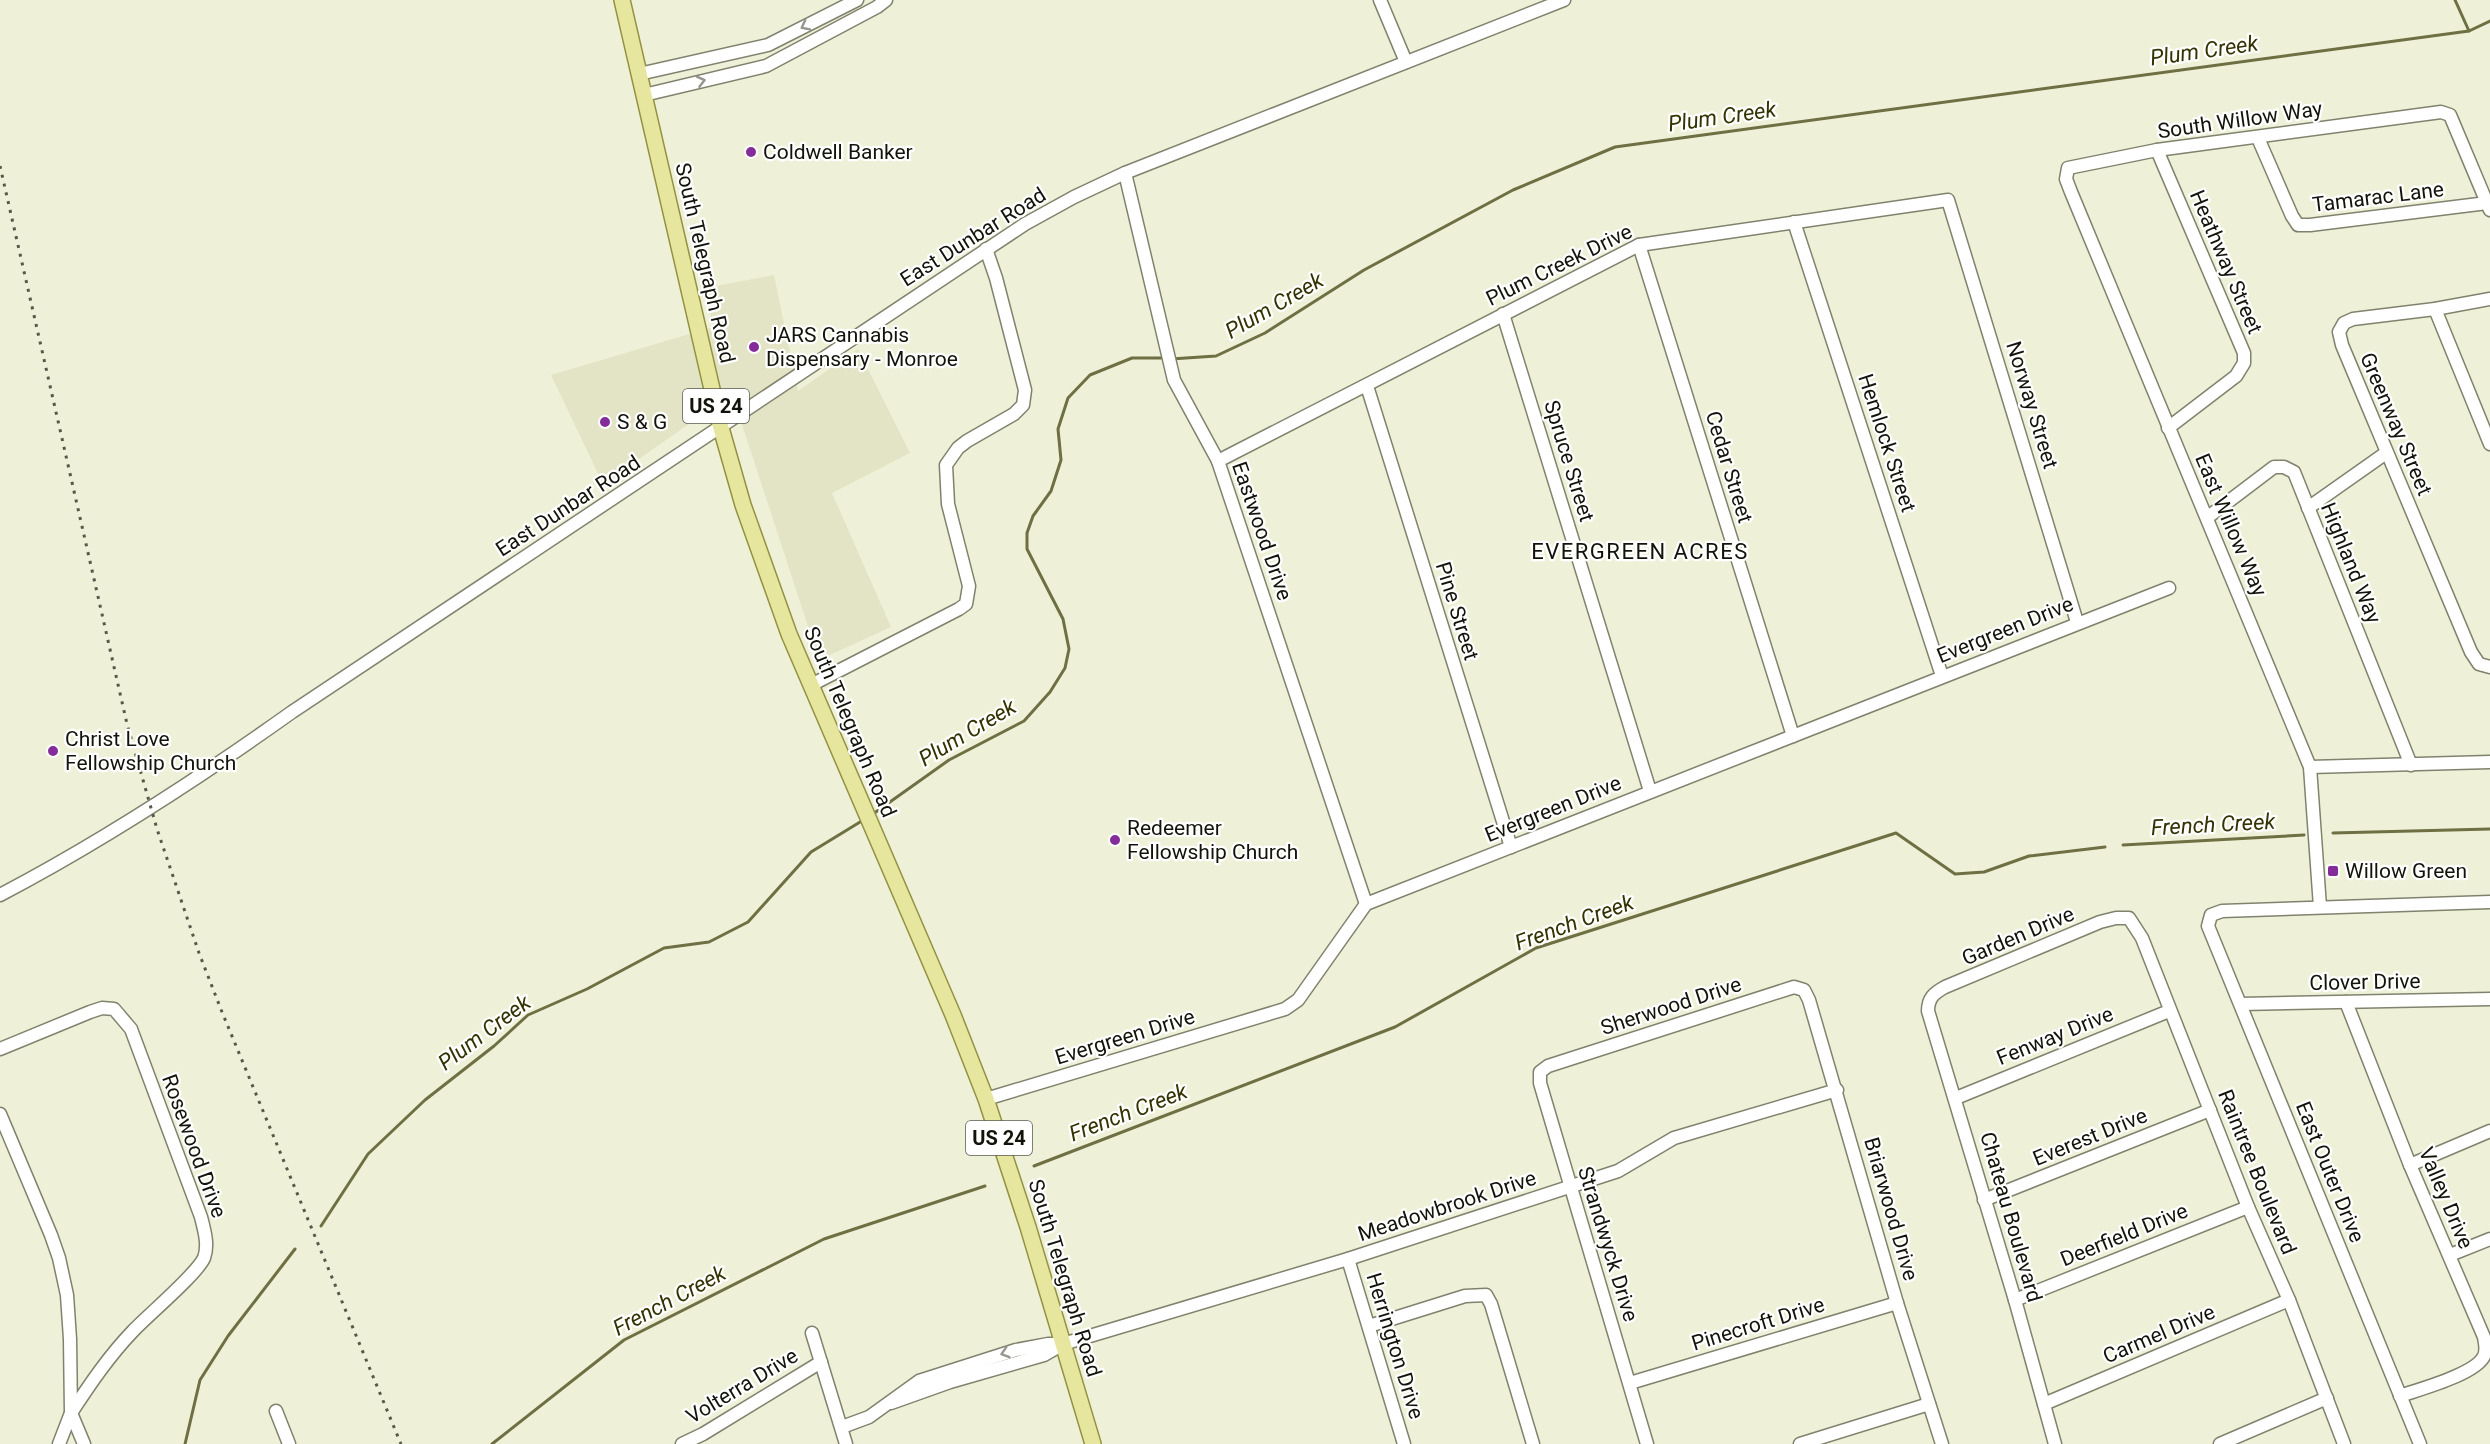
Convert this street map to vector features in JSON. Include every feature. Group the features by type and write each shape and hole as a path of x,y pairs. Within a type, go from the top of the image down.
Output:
{"main road":[{"name":"South Telegraph Road","path":"622,0 721,428 743,505 769,582 811,685 953,1015 986,1099 1093,1444"}],"street":[{"path":"639,74 768,45 857,0"},
{"path":"644,95 766,66 886,0"},
{"path":"1380,0 1406,63"},
{"name":"East Dunbar Road","path":"0,895 56,866 223,760 986,249 1074,197 1125,172 1564,0"},
{"name":"South Willow Way","path":"2068,168 2157,150 2441,112 2450,115 2489,207"},
{"name":"Tamarac Lane","path":"2258,138 2298,225 2489,207"},
{"name":"Heathway Street","path":"2157,150 2244,353 2244,363 2236,376 2168,428"},
{"name":"East Willow Way","path":"2068,168 2066,179 2071,192 2310,767 2320,907"},
{"name":"Eastwood Drive","path":"1125,172 1170,366 1179,391 1218,461 1366,904"},
{"name":"Plum Creek Drive","path":"1218,461 1640,245 1948,200"},
{"name":"Norway Street","path":"1948,200 2077,622"},
{"name":"Hemlock Street","path":"1794,222 1942,676"},
{"name":"Cedar Street","path":"1640,245 1793,736"},
{"path":"811,685 966,604 969,586 948,504 946,465 958,448 967,441 1014,414 1023,405 1025,390 996,278 986,249"},
{"name":"Greenway Street","path":"2490,299 2435,309 2353,319 2344,322 2339,332 2342,345 2386,453 2471,652 2479,664 2490,667"},
{"path":"2435,309 2490,444"},
{"name":"Spruce Street","path":"1503,314 1650,791"},
{"name":"Pine Street","path":"1367,386 1511,847"},
{"path":"2308,507 2386,453"},
{"name":"Highland Way","path":"2208,517 2274,467 2284,467 2294,472 2411,765"},
{"name":"Evergreen Drive","path":"986,1099 1285,1009 1298,1000 1366,904 2077,622 2169,588"},
{"path":"2310,767 2490,762"},
{"path":"2320,907 2490,902"},
{"name":"East Outer Drive","path":"2320,907 2222,911 2211,915 2208,926 2420,1444"},
{"name":"Garden Drive","path":"1928,1002 1935,992 1945,987 2100,922 2129,918"},
{"name":"Raintree Boulevard","path":"2129,918 2142,938 2248,1207 2289,1300 2344,1444"},
{"name":"Sherwood Drive","path":"1556,1063 1794,987 1798,988"},
{"name":"Briarwood Drive","path":"1798,988 1803,990 1809,1000 1942,1444"},
{"name":"Clover Drive","path":"2241,1004 2490,999"},
{"name":"Chateau Boulevard","path":"1928,1002 1928,1011 1956,1098 2055,1444"},
{"name":"Valley Drive","path":"2346,1002 2410,1165 2484,1337 2484,1356 2472,1369 2400,1396"},
{"name":"Rosewood Drive","path":"0,1049 90,1012 102,1008 114,1009 131,1029 201,1217 206,1239 204,1257 192,1273 156,1307 107,1360 71,1413"},
{"name":"Fenway Drive","path":"1956,1098 2169,1011"},
{"name":"Strandwyck Drive","path":"1556,1063 1540,1072 1540,1083 1647,1444"},
{"name":"Meadowbrook Drive","path":"842,1427 869,1417 891,1402 904,1389 919,1381 1016,1350 1048,1344 1063,1344 1348,1259 1618,1171 1674,1138 1837,1090"},
{"name":"Everest Drive","path":"1984,1200 2210,1110"},
{"path":"0,1114 59,1258 68,1306 71,1413 84,1444"},
{"path":"2410,1165 2490,1131"},
{"name":"Deerfield Drive","path":"2015,1300 2248,1207"},
{"path":"2450,1255 2490,1239"},
{"name":"Herrington Drive","path":"1348,1259 1404,1444"},
{"path":"1369,1326 1465,1296 1486,1295 1491,1304 1533,1444"},
{"name":"Carmel Drive","path":"2044,1404 2289,1300"},
{"name":"Pinecroft Drive","path":"1630,1383 1898,1303"},
{"path":"812,1333 846,1444"},
{"name":"Volterra Drive","path":"682,1444 704,1434 821,1362"},
{"path":"2220,1444 2327,1398"},
{"path":"1800,1444 1929,1404"},
{"path":"276,1411 289,1444"},
{"path":"59,1444 71,1413"}],"shaded area":[{"path":"774,275 798,391 858,349 910,453 832,493 891,627 819,660 732,394 603,484 551,375 713,327 705,288"}],"waterway":[{"path":"2455,0 2469,31"},
{"name":"Plum Creek","path":"1171,359 1216,356 1265,333 1364,270 1513,190 1615,147 2469,31 2490,21"},
{"name":"Plum Creek","path":"873,814 949,760 1024,721 1050,692 1065,668 1069,649 1063,619 1027,549 1027,533 1033,516 1051,491 1061,460 1058,429 1068,398 1090,375 1132,358 1165,358"},
{"name":"Plum Creek","path":"321,1226 368,1154 425,1100 494,1046 528,1015 587,989 664,948 709,942 748,922 811,852 865,819"},
{"name":"French Creek","path":"2333,833 2490,829"},
{"name":"French Creek","path":"1034,1166 1395,1027 1536,948 1896,833 1955,874 1984,872 2029,856 2105,847"},
{"name":"French Creek","path":"2123,845 2304,835"},
{"name":"French Creek","path":"492,1444 624,1340 824,1239 985,1186"},
{"name":"Plum Creek","path":"185,1444 200,1380 228,1336 295,1249"}],"railway":[{"path":"0,166 127,724 157,829 199,953 222,1012 401,1444"}],"place":[{"name":"Coldwell Banker","path":"751,152"},
{"name":"JARS Cannabis Dispensary - Monroe","path":"754,347"},
{"name":"S & G","path":"605,422"},
{"name":"Christ Love Fellowship Church","path":"53,751"},
{"name":"Redeemer Fellowship Church","path":"1115,840"},
{"name":"Willow Green","path":"2333,871"}],"district":[{"name":"EVERGREEN ACRES","path":"1640,551"}]}
